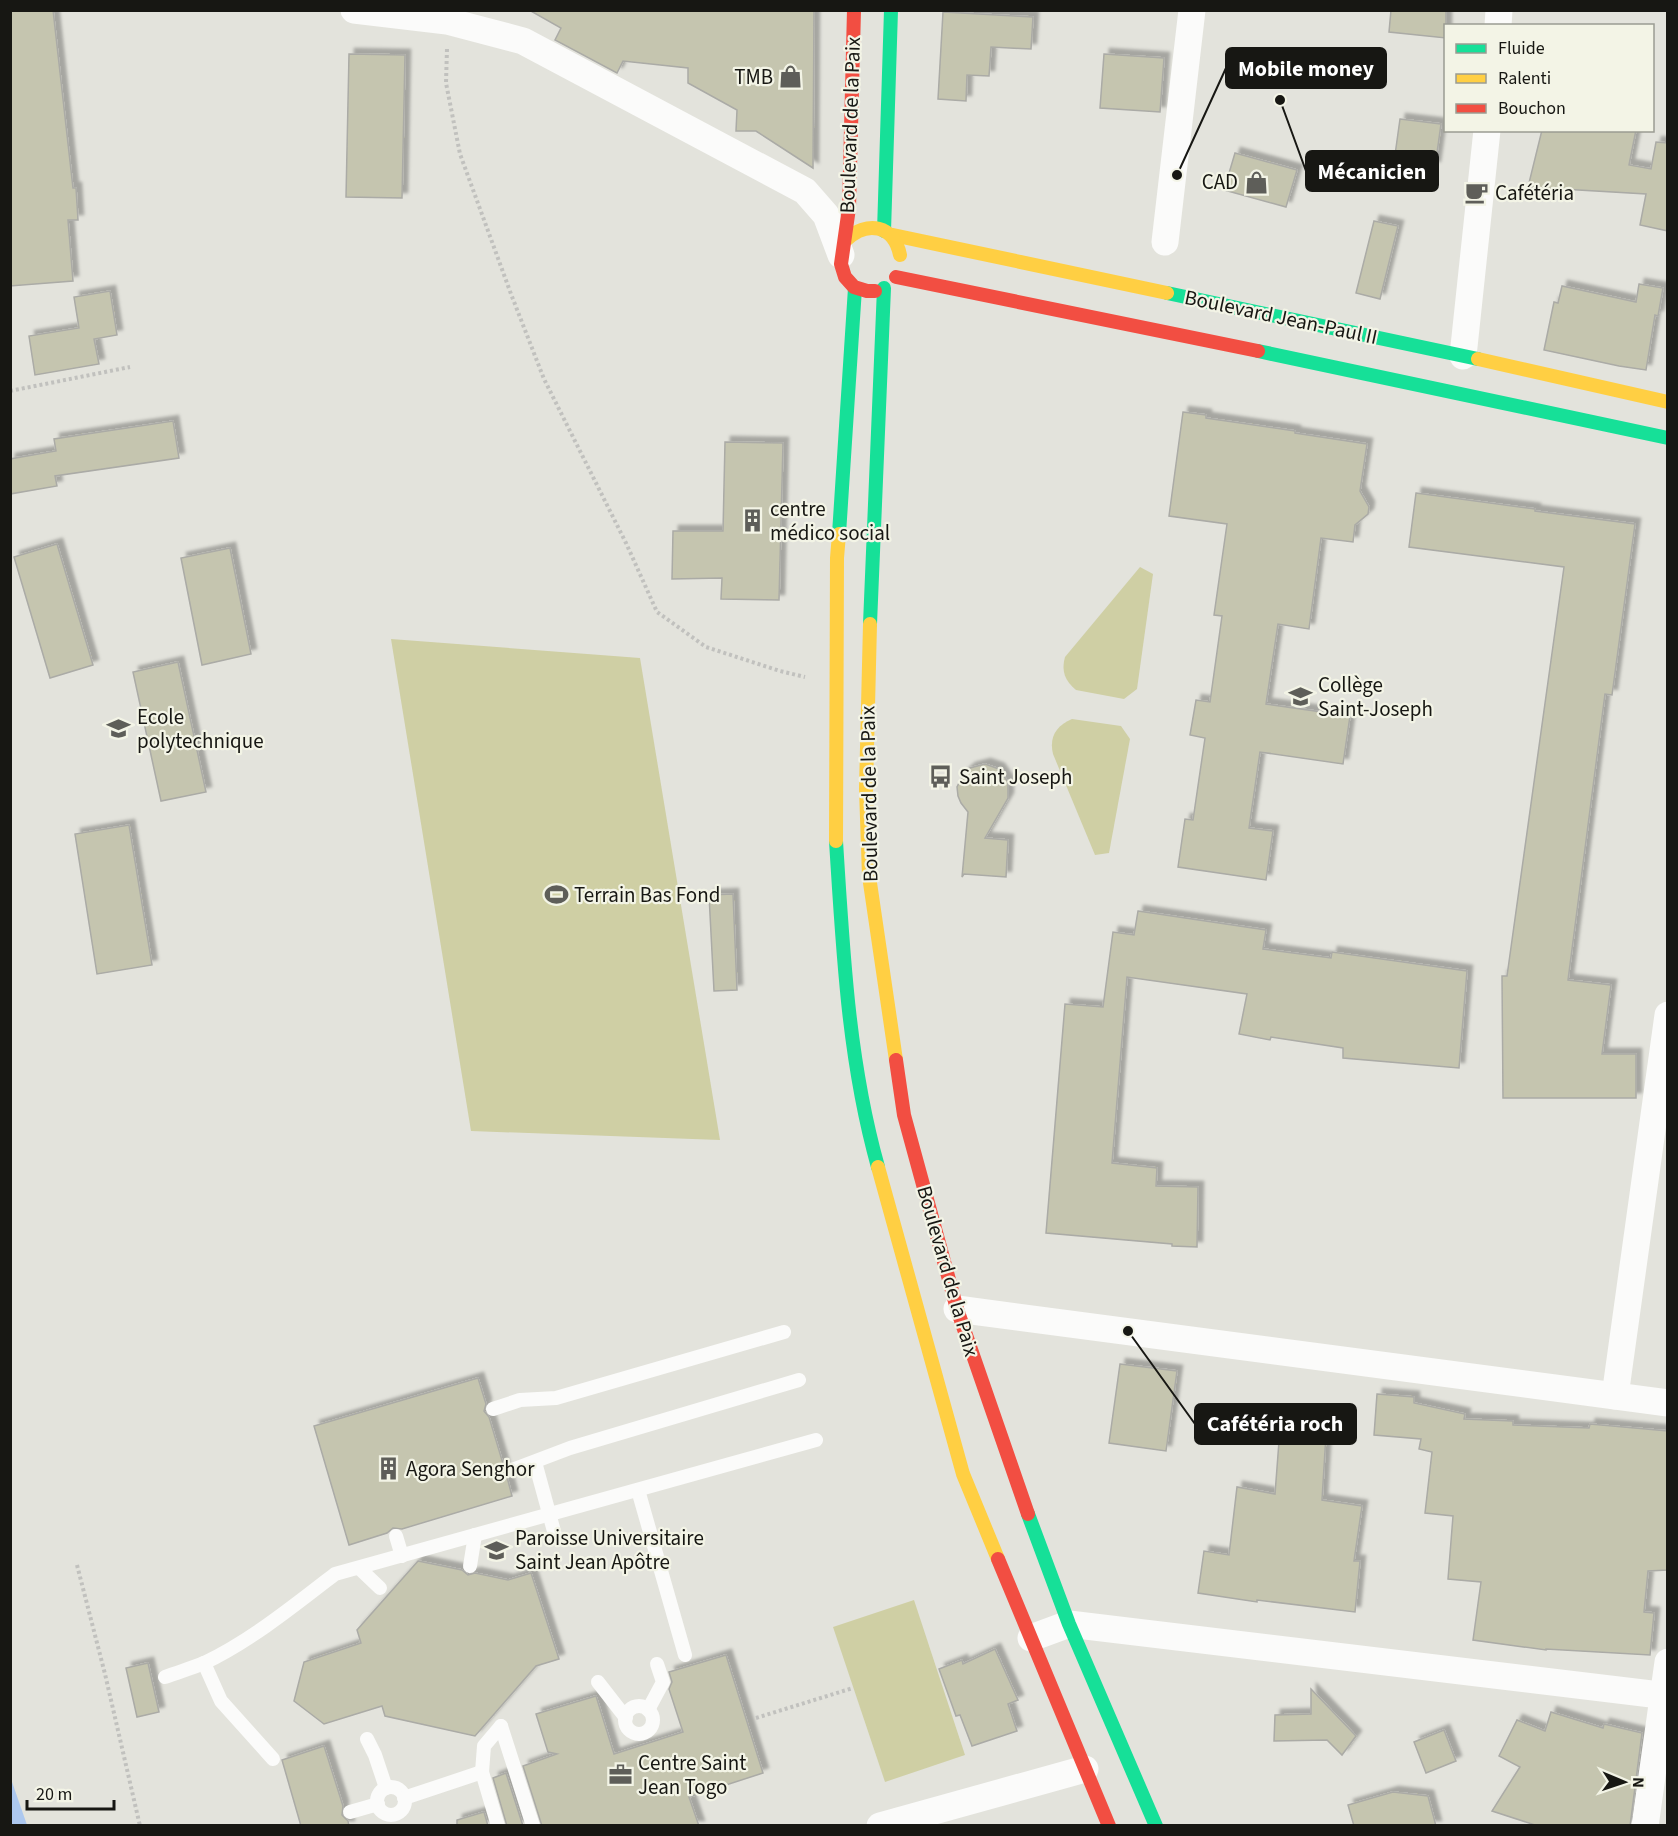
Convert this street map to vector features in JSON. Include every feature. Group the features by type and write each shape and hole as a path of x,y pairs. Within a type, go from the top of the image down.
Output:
{"main road":[{"name":"Boulevard de la Paix","path":"843,248 849,208 854,10"},
{"name":"Boulevard de la Paix","path":"889,233 891,10"},
{"path":"873,228 889,233 898,244 900,252 896,277 884,288 868,292 848,283 843,273 843,248 862,229 873,228"},
{"name":"Boulevard Jean-Paul II","path":"889,233 1668,402"},
{"name":"Boulevard Jean-Paul II","path":"896,277 1668,438"},
{"name":"Boulevard de la Paix","path":"855,288 837,558 851,685 866,789 868,876 904,1114 957,1309 1012,1473 1069,1624 1156,1826"},
{"name":"Boulevard de la Paix","path":"884,288 851,685 835,833 847,1004 867,1128 963,1474 1109,1826"}],"street":[{"path":"354,10 448,16 523,41 793,183 805,191 826,215 843,248"},
{"path":"1165,242 1192,10"},
{"path":"1463,356 1486,132"},
{"path":"1615,1396 1668,1015"},
{"path":"957,1309 1668,1403"},
{"path":"1032,1638 1069,1624 1665,1695"},
{"path":"1645,1826 1668,1662"},
{"path":"880,1826 1085,1768"}],"lane":[{"path":"493,1409 520,1400 556,1398 784,1332"},
{"path":"512,1470 570,1448 799,1380"},
{"path":"165,1677 204,1663 238,1644 296,1605 335,1575 816,1440"},
{"path":"535,1462 555,1535"},
{"path":"638,1490 685,1655"},
{"path":"470,1566 475,1535"},
{"path":"396,1536 402,1556"},
{"path":"359,1568 380,1588"},
{"path":"204,1663 221,1701 273,1759"},
{"path":"648,1710 663,1682 657,1664"},
{"path":"598,1682 626,1718 630,1730 645,1735 653,1720 648,1710 640,1706 630,1710 626,1718"},
{"path":"498,1826 482,1772 484,1746 501,1726 533,1826"},
{"path":"367,1739 386,1788"},
{"path":"404,1798 482,1772"},
{"path":"386,1788 396,1788 404,1798 405,1805 396,1820 380,1810 378,1795 386,1788"},
{"path":"350,1812 378,1804"}],"path":[{"path":"448,16 446,83 460,154 544,379 626,543 657,612 706,647 780,671 851,685"},
{"path":"10,391 130,368"},
{"path":"77,1564 140,1826"},
{"path":"756,1718 853,1688"}],"green space":[{"path":"1140,567 1153,574 1137,689 1124,699 1076,690 1065,675 1063,667 1065,657"},
{"name":"Terrain Bas Fond","path":"391,639 640,658 720,1140 471,1131"},
{"path":"1072,719 1121,726 1130,739 1109,853 1095,855 1053,754 1052,742 1055,733"},
{"path":"914,1600 965,1755 885,1782 833,1627"}],"water":[{"path":"11,1779 27,1825 11,1825"}],"building":[{"path":"10,10 53,10 73,188 76,188 78,220 68,220 73,281 10,286"},
{"path":"529,10 814,10 813,168 756,131 736,131 737,110 688,83 688,68 623,61 617,73 555,40 561,28"},
{"path":"1391,10 1446,10 1444,38 1389,32"},
{"path":"943,12 1033,17 1031,49 991,47 989,76 967,75 966,101 938,99"},
{"path":"349,54 405,55 402,198 346,197"},
{"path":"1104,54 1164,58 1160,112 1100,108"},
{"path":"1400,119 1441,124 1435,167 1394,162"},
{"path":"1542,132 1636,132 1629,165 1651,169 1656,142 1668,143 1668,231 1640,225 1646,194 1528,187"},
{"path":"1235,153 1297,170 1286,207 1224,190"},
{"path":"1374,221 1398,226 1380,299 1356,293"},
{"path":"1639,284 1663,288 1658,316 1655,315 1646,370 1544,350 1554,302 1558,303 1562,286 1636,302"},
{"path":"110,291 117,335 94,339 99,364 35,375 29,336 79,328 74,297"},
{"path":"1183,412 1206,415 1206,418 1367,444 1360,491 1369,507 1368,514 1355,525 1353,542 1321,538 1309,629 1278,624 1266,704 1350,716 1343,764 1260,752 1249,828 1273,831 1266,880 1178,867 1185,819 1193,820 1205,738 1190,735 1196,700 1210,702 1222,616 1214,615 1227,524 1169,516"},
{"path":"173,421 179,458 55,476 57,486 10,494 10,459 56,451 54,439"},
{"name":"centre médico social","path":"725,442 783,443 779,600 721,599 722,578 672,579 673,531 723,531"},
{"path":"1416,493 1635,524 1612,695 1605,694 1568,980 1611,985 1602,1054 1636,1054 1636,1098 1503,1098 1502,976 1507,976 1564,567 1409,547"},
{"path":"57,544 93,665 50,678 14,557"},
{"path":"230,548 251,654 202,665 181,558"},
{"path":"178,662 206,792 161,801 133,672"},
{"path":"985,764 999,769 1008,782 1008,798 985,838 1008,840 1006,877 964,874 962,877 968,812 961,803 957,787 964,773 970,768"},
{"path":"129,825 152,965 97,974 75,834"},
{"path":"733,894 737,990 714,991 709,895"},
{"path":"1138,911 1266,930 1263,949 1331,958 1332,952 1467,971 1459,1068 1343,1058 1343,1048 1271,1037 1270,1040 1239,1034 1247,994 1127,977 1112,1163 1157,1168 1156,1186 1198,1187 1197,1247 1046,1233 1065,1004 1103,1007 1113,932 1134,935"},
{"path":"1120,1364 1177,1371 1166,1451 1109,1443"},
{"name":"Agora Senghor","path":"478,1378 486,1404 484,1411 489,1417 504,1467 503,1473 507,1477 512,1496 402,1529 393,1528 387,1533 349,1545 314,1426"},
{"path":"1377,1394 1414,1397 1414,1403 1465,1414 1464,1419 1513,1421 1513,1425 1589,1428 1590,1424 1668,1431 1668,1570 1648,1571 1644,1612 1654,1613 1650,1655 1546,1650 1473,1640 1481,1582 1448,1579 1453,1516 1425,1513 1432,1452 1419,1449 1421,1439 1374,1435"},
{"path":"1281,1415 1327,1418 1322,1500 1362,1506 1354,1561 1360,1561 1355,1612 1257,1600 1257,1602 1198,1593 1204,1551 1229,1555 1237,1487 1275,1494"},
{"path":"418,1561 462,1570 468,1575 475,1573 508,1580 531,1573 559,1659 536,1666 475,1736 385,1716 382,1706 324,1724 294,1701 304,1662 361,1643 357,1630"},
{"path":"995,1649 1018,1700 1008,1704 1017,1731 972,1746 960,1715 956,1716 939,1669 962,1660 963,1664"},
{"path":"726,1655 763,1773 689,1797 699,1826 542,1826 523,1766 557,1754 548,1752 536,1714 596,1696 614,1754 683,1732 669,1689 672,1682 669,1672"},
{"path":"148,1663 159,1712 137,1717 126,1668"},
{"path":"1311,1689 1356,1736 1342,1755 1327,1740 1274,1741 1275,1715 1311,1714"},
{"path":"1551,1712 1603,1728 1604,1724 1642,1733 1630,1826 1538,1826 1492,1811 1520,1767 1499,1756 1517,1720 1545,1731"},
{"path":"1444,1730 1456,1761 1426,1773 1414,1742"},
{"path":"324,1746 343,1806 342,1815 348,1821 349,1826 301,1826 282,1760"},
{"path":"506,1773 523,1826 507,1826 493,1778"},
{"path":"1393,1792 1428,1796 1436,1826 1354,1826 1348,1805"},
{"path":"484,1812 488,1826 457,1826 457,1820"}],"traffic: fast":[{"path":"884,231 891,10"},
{"path":"839,534 855,288"},
{"path":"870,624 884,288"},
{"path":"1167,293 1478,359"},
{"path":"1258,351 1668,438"},
{"path":"836,841 844,964 853,1046 878,1167"},
{"path":"1028,1514 1069,1624 1156,1826"}],"traffic: slow":[{"path":"846,240 862,230 879,229 892,237 900,255"},
{"path":"893,235 1167,293"},
{"path":"1478,359 1668,402"},
{"path":"836,841 839,534"},
{"path":"870,624 866,789 869,876 896,1060"},
{"path":"878,1167 963,1474 998,1559"}],"traffic: jam":[{"path":"854,10 849,208 841,264 845,277 854,287 875,291"},
{"path":"896,277 1258,351"},
{"path":"896,1060 904,1115 957,1309 1028,1514"},
{"path":"998,1559 1109,1826"}],"place":[{"name":"TMB","path":"791,77"},
{"name":"Mécanicien","path":"1280,100"},
{"name":"Mobile money","path":"1177,175"},
{"name":"CAD","path":"1256,182"},
{"name":"Cafétéria","path":"1477,193"},
{"name":"centre médico social","path":"752,521"},
{"name":"Collège Saint-Joseph","path":"1300,697"},
{"name":"Ecole polytechnique","path":"119,729"},
{"name":"Saint Joseph","path":"941,777"},
{"name":"Terrain Bas Fond","path":"556,895"},
{"name":"Cafétéria roch","path":"1128,1331"},
{"name":"Agora Senghor","path":"388,1469"},
{"name":"Paroisse Universitaire Saint Jean Apôtre","path":"497,1550"},
{"name":"Centre Saint Jean Togo","path":"620,1775"}]}
